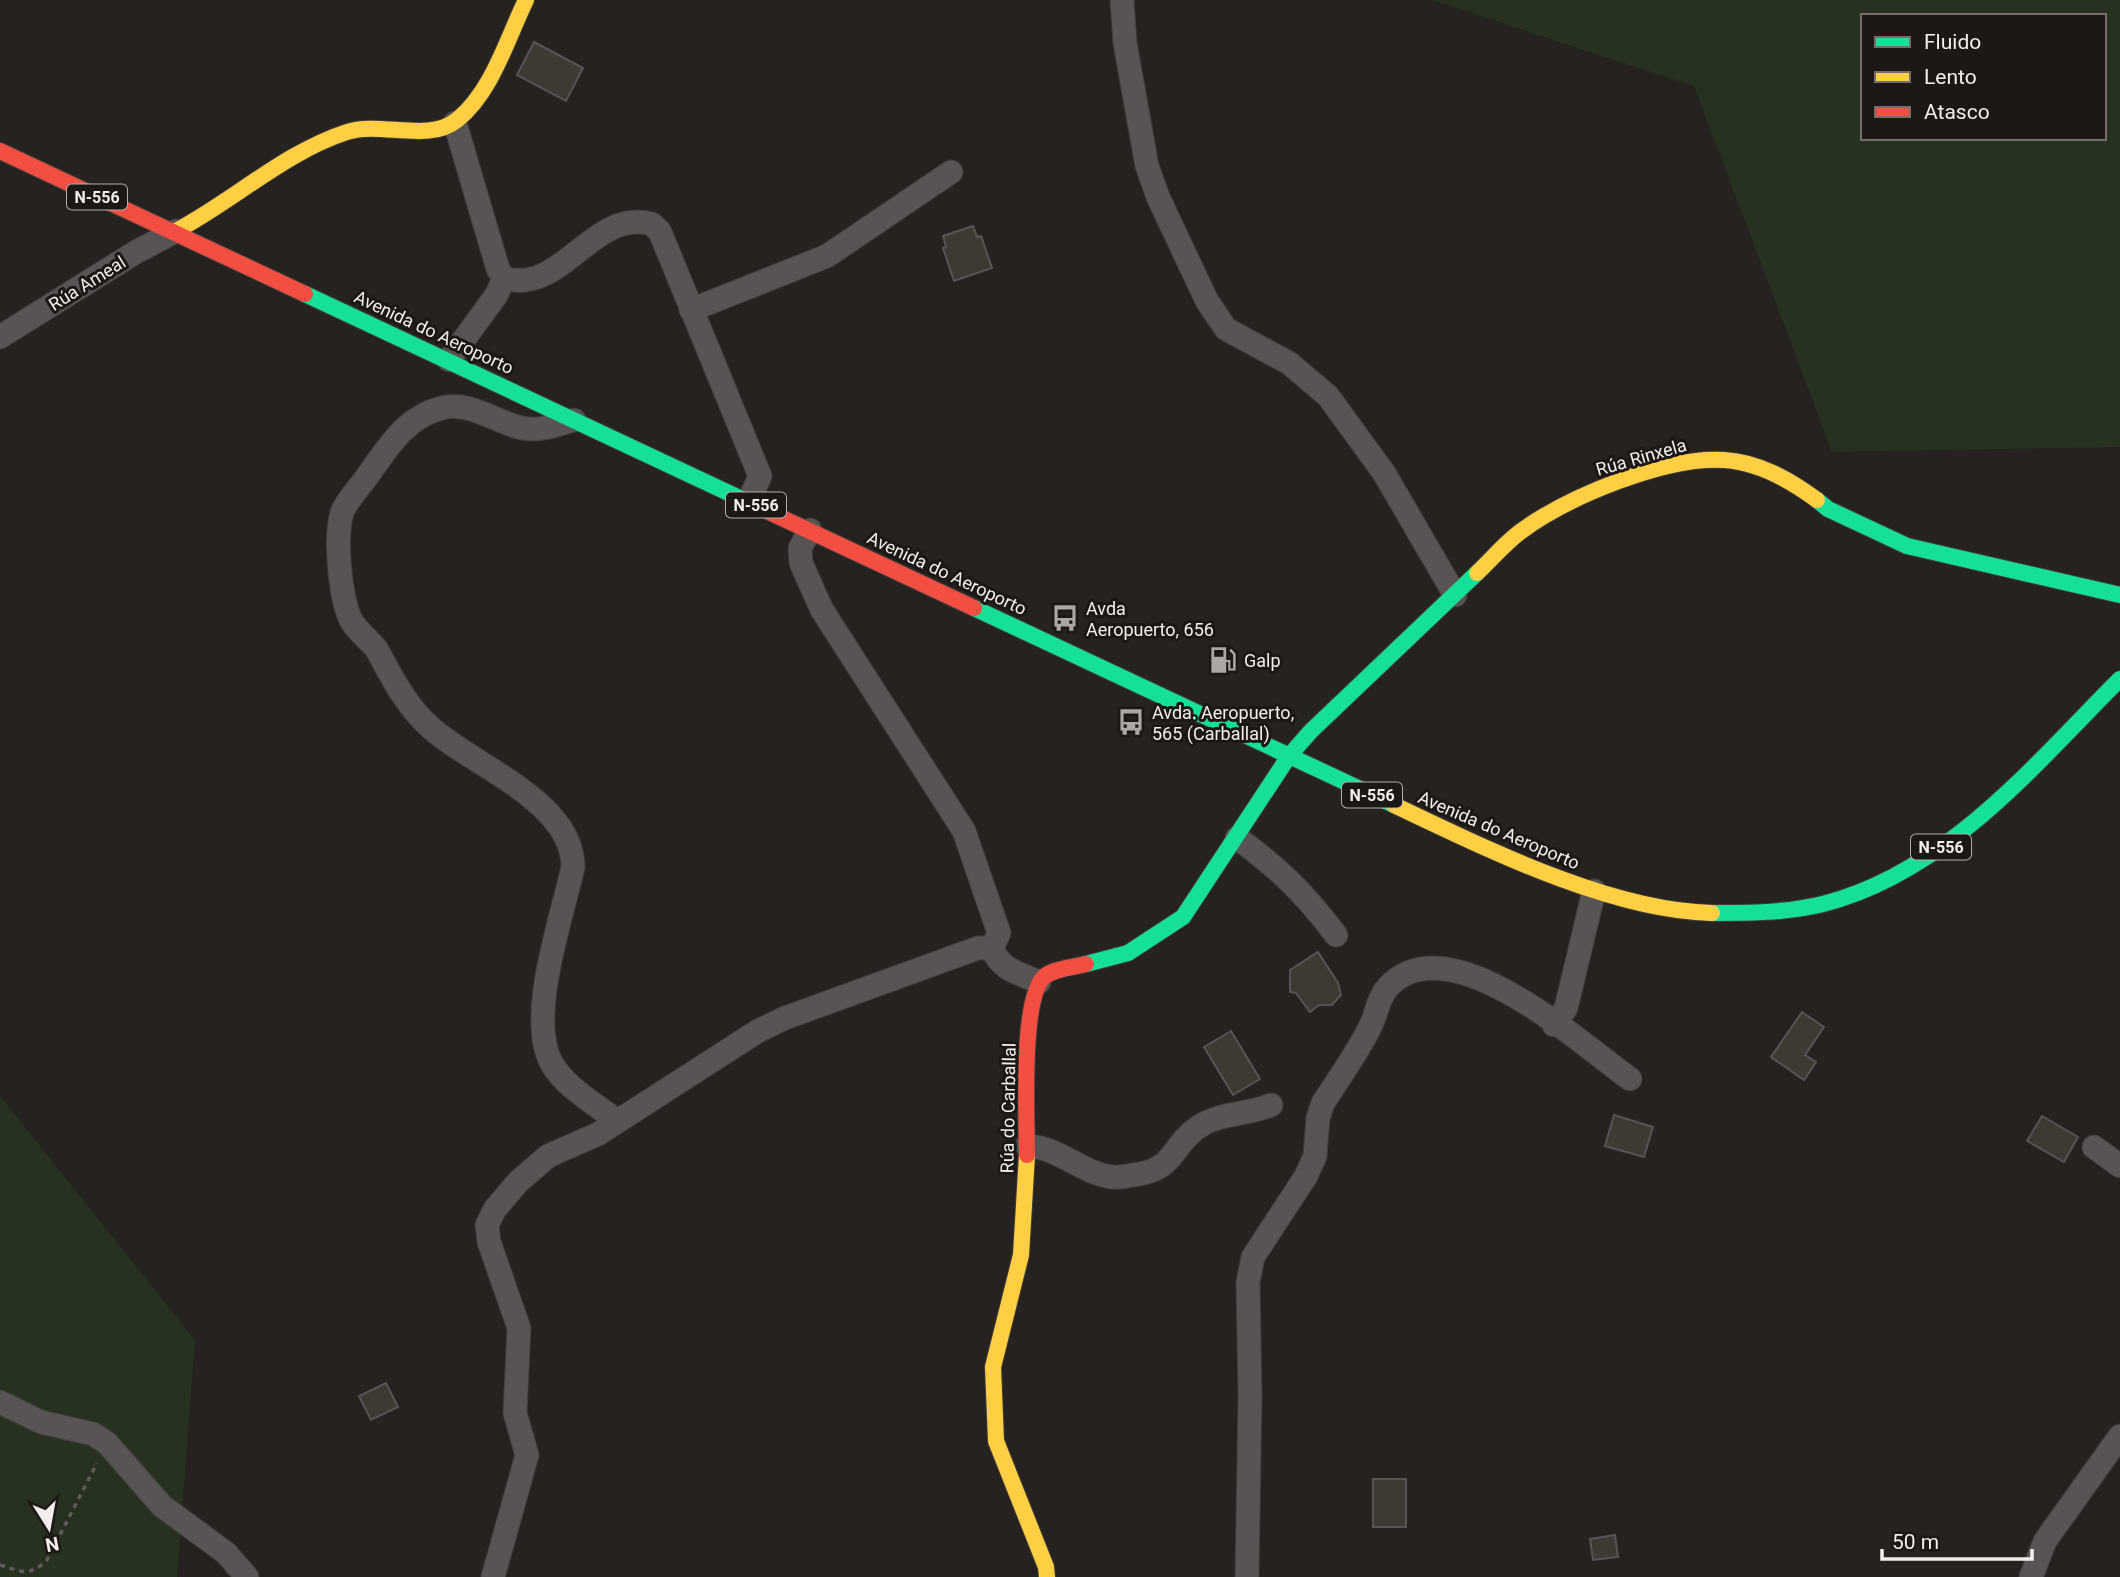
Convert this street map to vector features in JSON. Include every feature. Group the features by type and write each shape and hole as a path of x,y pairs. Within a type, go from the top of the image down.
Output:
{"main road":[{"path":"176,232 226,205 307,152 349,132 390,126 433,128 455,123 479,96 526,0"},
{"name":"Avenida do Aeroporto","path":"0,151 1528,866 1594,891 1668,910 1711,915 1794,910 1849,896 1881,881 1946,843 1989,809 2120,679"},
{"name":"Rúa Rinxela","path":"1289,756 1311,731 1520,532 1600,488 1686,460 1727,460 1792,482 1828,509 1908,546 2120,595"},
{"path":"1039,982 1047,974 1062,968 1128,953 1183,917 1289,756"},
{"name":"Rúa do Carballal","path":"1039,982 1028,1009 1026,1208 1021,1255 993,1367 996,1441 1046,1567 1047,1577"}],"street":[{"path":"1122,0 1125,43 1147,166 1158,197 1207,301 1226,329 1289,363 1328,396 1384,473 1455,595"},
{"path":"455,123 498,269 504,278 527,281 540,278 611,228 642,221 652,223 660,232 760,476 749,501"},
{"path":"691,310 827,256 951,172"},
{"name":"Rúa Ameal","path":"0,337 136,252 176,232"},
{"path":"449,360 497,294 504,278"},
{"path":"574,419 524,429 462,405 441,408 421,416 403,428 344,509 338,541 346,607 352,622 375,648 408,704 431,728 471,760 516,785 544,810 573,851 573,867 541,1005 545,1041 552,1063 562,1076 617,1121"},
{"path":"810,530 800,548 817,598 964,831 999,933 992,948"},
{"path":"1237,838 1279,869 1303,891 1336,935"},
{"path":"1554,1025 1566,1008 1594,891"},
{"path":"494,1577 527,1455 515,1413 519,1328 489,1242 487,1225 495,1209 510,1191 548,1156 617,1121 758,1031 785,1018 978,948 992,948"},
{"path":"992,948 1007,969 1039,982"},
{"path":"1247,1577 1250,1397 1247,1304 1250,1270 1253,1257 1306,1176 1315,1156 1318,1118 1323,1103 1371,1023 1375,1007 1396,981 1423,967 1456,971 1497,984 1630,1079"},
{"path":"1027,1146 1059,1152 1102,1175 1115,1178 1151,1173 1162,1168 1198,1127 1223,1115 1251,1113 1271,1105"},
{"path":"2094,1147 2120,1166"},
{"path":"0,1402 41,1422 93,1434 107,1443 162,1506 226,1552 247,1577"},
{"path":"2031,1577 2045,1541 2120,1436"}],"path":[{"path":"0,1565 27,1573 35,1572 47,1560 107,1443"}],"green space":[{"path":"1432,0 2120,0 2120,447 1832,452 1694,86"},
{"path":"0,1096 195,1340 177,1577 0,1577"}],"building":[{"path":"534,42 583,68 566,101 517,75"},
{"path":"973,226 977,237 981,236 992,268 954,281 943,248 946,247 943,236"},
{"path":"1318,952 1338,983 1341,995 1332,1005 1319,1005 1310,1012 1296,993 1290,992 1290,970"},
{"path":"1802,1012 1824,1027 1805,1055 1816,1062 1804,1080 1771,1057"},
{"path":"1231,1031 1260,1079 1233,1095 1204,1047"},
{"path":"1614,1115 1653,1127 1644,1157 1605,1146"},
{"path":"2042,1116 2078,1137 2064,1162 2027,1141"},
{"path":"386,1383 398,1407 371,1420 359,1396"},
{"path":"1373,1479 1406,1479 1406,1527 1373,1527"},
{"path":"1615,1535 1618,1557 1593,1560 1590,1539"}],"traffic: fast":[{"path":"305,294 750,503"},
{"path":"1817,500 1828,509 1907,546 2120,595"},
{"path":"1086,964 1128,953 1183,917 1289,756 1311,731 1477,573"},
{"path":"974,608 1394,805"},
{"path":"1712,913 1781,911 1823,904 1868,889 1909,868 1948,842 2021,780 2120,679"}],"traffic: slow":[{"path":"176,231 281,164 324,141 360,129 433,130 446,127 457,120 480,95 489,80 526,0"},
{"path":"1477,573 1520,532 1564,505 1618,481 1674,465 1724,460 1750,464 1785,479 1817,500"},
{"path":"1394,805 1508,858 1591,889 1673,910 1712,913"},
{"path":"1027,1155 1021,1255 993,1367 996,1441 1046,1567 1047,1577"}],"traffic: jam":[{"path":"0,151 305,294"},
{"path":"750,503 974,608"},
{"path":"1027,1155 1028,1032 1037,988 1049,974 1086,964"}],"place":[{"name":"Avda Aeropuerto, 656","path":"1065,618"},
{"name":"Galp","path":"1223,660"},
{"name":"Avda. Aeropuerto, 565 (Carballal)","path":"1131,722"}]}
